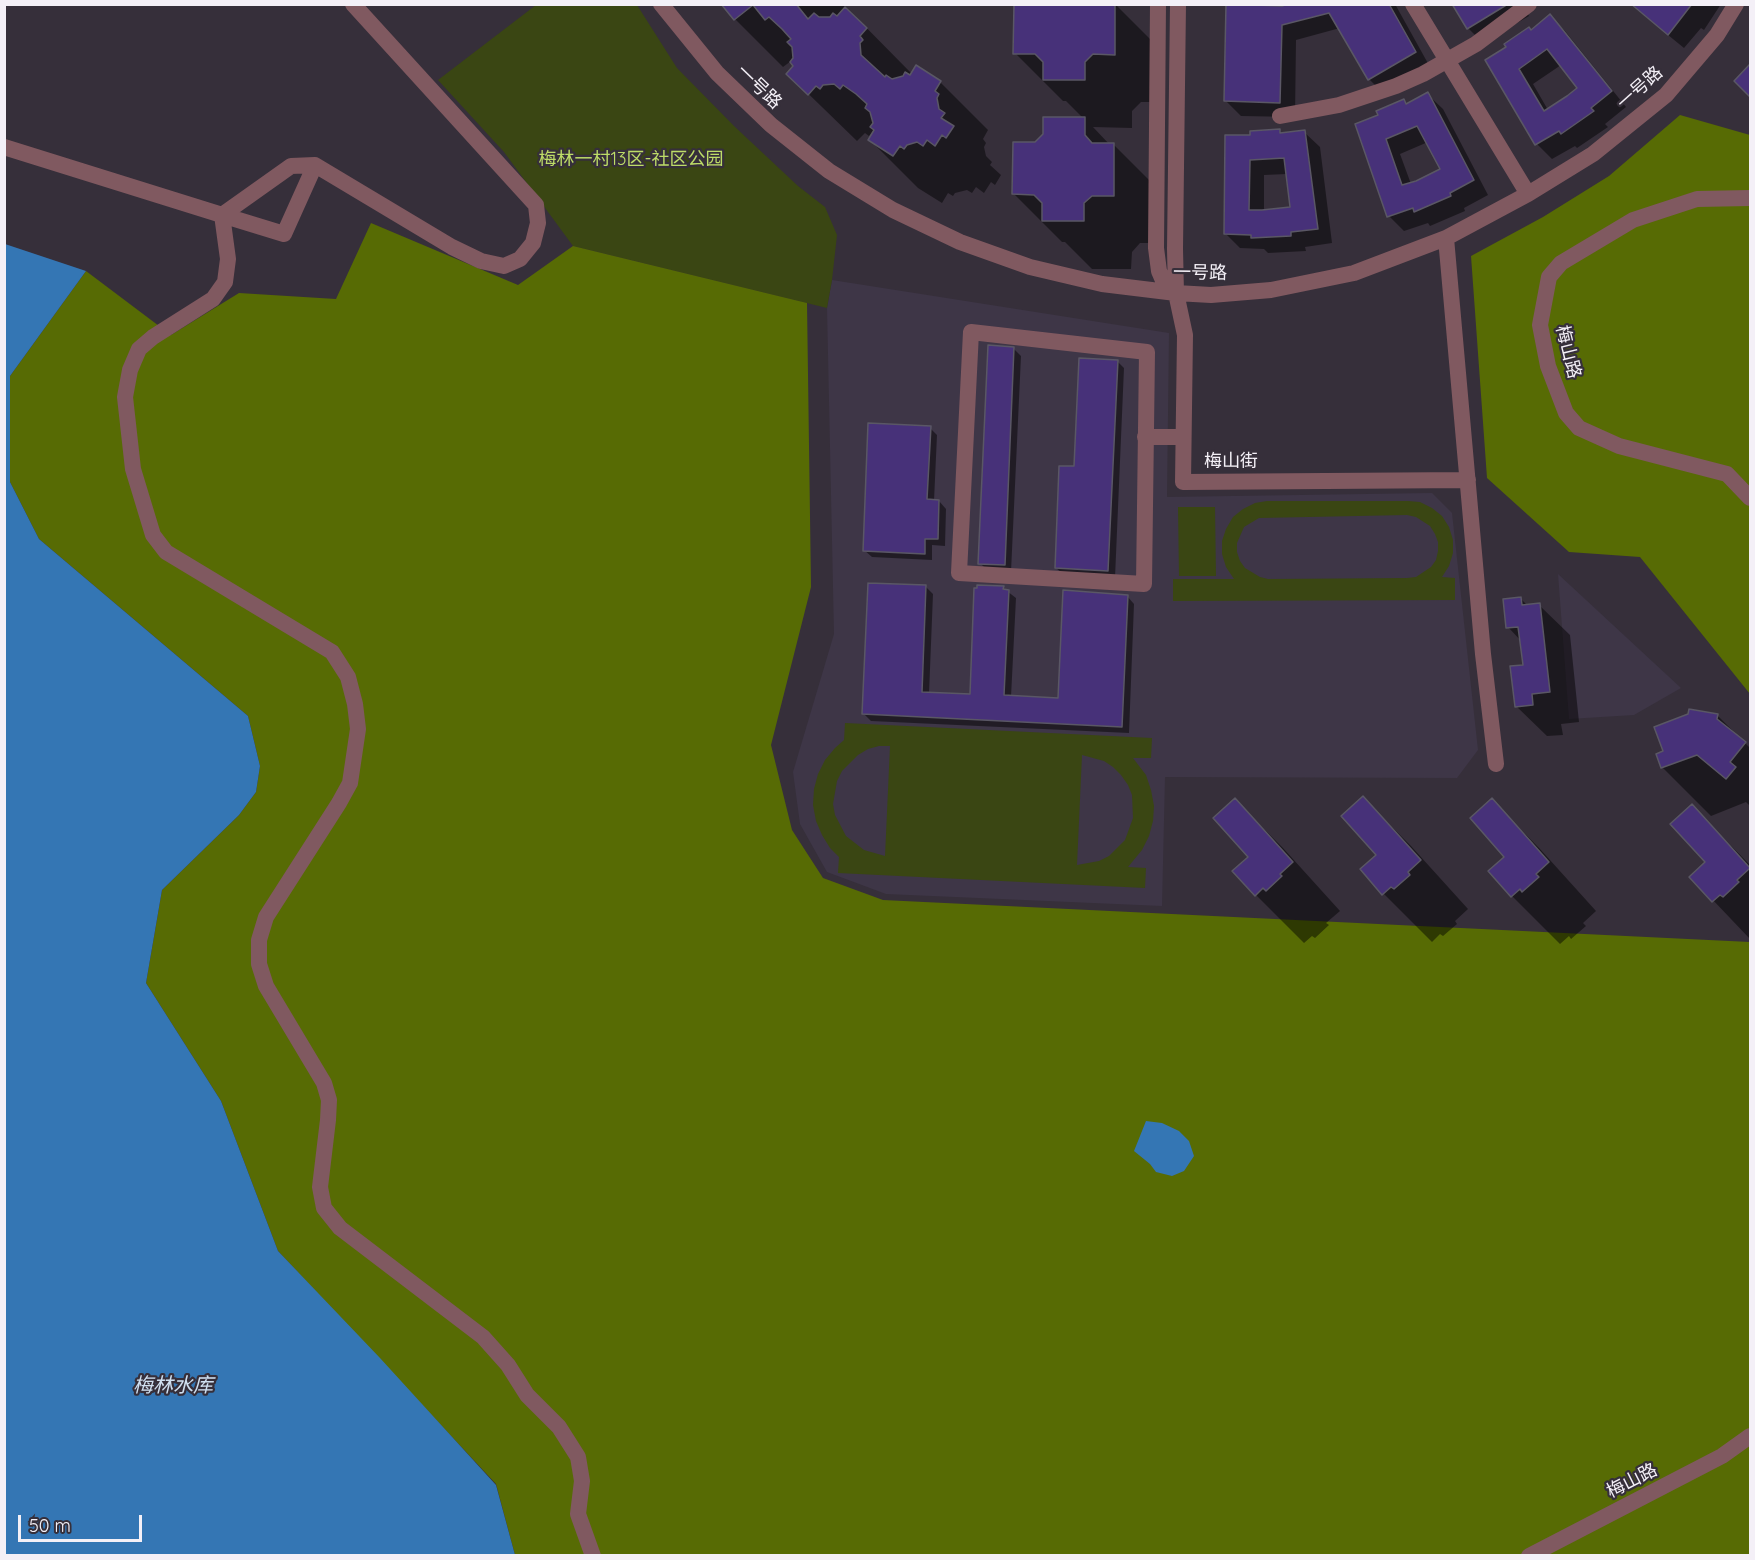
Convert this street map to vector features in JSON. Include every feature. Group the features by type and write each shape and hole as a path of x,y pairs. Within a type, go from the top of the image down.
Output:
{"street":[{"path":"222,216 291,166 315,165 452,247 481,261 504,266 520,259 533,243 538,223 536,205 353,4"},
{"name":"一号路","path":"661,4 717,74 771,125 830,171 893,210 960,242 1030,267 1102,284 1211,295 1271,290 1354,273 1446,238 1528,194 1593,154 1666,95 1717,34 1736,4"},
{"name":"梅山街","path":"1158,4 1156,248 1159,271 1166,285 1176,293"},
{"name":"梅山街","path":"1178,4 1176,293 1185,335 1183,482 1468,480"},
{"path":"1413,4 1528,194"},
{"path":"1280,116 1329,107 1405,82 1476,44 1529,4"},
{"path":"4,147 284,234 315,165"},
{"name":"梅山路","path":"1750,198 1697,199 1634,220 1561,263 1548,277 1540,325 1548,366 1566,413 1579,428 1619,446 1726,474 1750,498"},
{"path":"222,216 228,259 225,282 213,299 153,337 139,349 130,370 125,397 133,469 153,535 166,552 332,652 348,677 356,704 358,729 350,783 266,917 259,940 259,964 266,986 324,1083 329,1100 320,1187 324,1208 340,1228 483,1337 508,1365 527,1395 560,1427 578,1457 582,1481 578,1514 594,1556"},
{"path":"1446,238 1496,764"},
{"path":"971,332 1147,352 1145,437 1144,584 959,573 971,332"},
{"path":"1145,437 1183,437"},
{"name":"梅山路","path":"1529,1556 1722,1456 1750,1436"}],"shaded area":[{"path":"832,280 1169,333 1167,497 1432,493 1452,513 1478,750 1457,778 1165,777 1162,906 886,894 827,872 800,824 793,772 834,634 827,308"},
{"path":"1558,574 1681,688 1634,715 1569,719"}],"green space":[{"name":"梅林一村13区-社区公园","path":"536,5 637,5 677,68 734,126 798,186 825,207 837,235 827,308 573,246 504,152 438,80"},
{"path":"1680,115 1750,135 1750,694 1640,557 1569,552 1487,478 1471,256 1543,217 1609,176"},
{"path":"371,223 518,285 573,246 807,303 811,587 771,745 792,830 823,878 883,900 1750,942 1750,1555 515,1555 496,1484 278,1251 221,1101 146,983 162,890 239,815 256,792 260,766 248,716 39,539 10,482 10,376 86,271 171,335 239,293 336,299"},
{"path":"1267,501 1420,502 1442,516 1449,527 1453,540 1453,553 1442,577 1455,578 1455,600 1173,601 1173,579 1234,579 1226,567 1222,554 1222,541 1233,517 1255,503","holes":["1407,515 1416,517 1430,526 1438,542 1436,560 1431,567 1416,577 1268,579 1245,568 1237,552 1237,543 1244,527 1259,518"]},
{"path":"1178,507 1215,507 1216,576 1179,576"},
{"path":"845,723 1152,738 1151,758 1133,758 1146,775 1154,806 1149,836 1142,850 1128,867 1146,868 1145,888 838,873 839,857 822,835 813,805 818,774 825,760 844,740","holes":["879,746 890,746 885,856 864,850 846,836 835,815 833,804 837,781 842,771 858,755","1082,755 1104,761 1121,775 1132,795 1133,818 1125,840 1109,856 1099,861 1077,865"]}],"water":[{"name":"梅林水库","path":"5,244 86,271 10,376 10,482 39,539 248,716 260,766 256,792 239,815 162,890 146,983 221,1101 278,1251 496,1485 515,1555 5,1555"},
{"path":"1146,1121 1162,1123 1179,1131 1189,1141 1194,1156 1184,1171 1172,1176 1156,1172 1134,1151"}],"building":[{"path":"721,4 796,4 808,19 814,13 819,17 830,17 833,13 837,16 845,7 867,28 860,36 863,40 860,43 861,55 885,77 886,75 892,79 903,76 905,72 910,75 916,65 941,81 935,91 939,94 937,98 939,109 945,113 941,118 954,126 946,138 942,135 935,146 927,140 923,146 917,142 907,145 904,149 900,146 893,156 868,140 874,130 870,127 873,123 870,112 865,108 867,104 856,94 843,85 840,89 834,84 823,85 820,89 816,86 808,95 786,74 793,66 790,62 793,58 792,47 787,42 791,39 769,17 765,20 753,5 734,20"},
{"path":"1014,4 1115,4 1115,55 1093,54 1085,62 1085,80 1043,80 1043,62 1035,54 1013,54"},
{"path":"1226,4 1282,6 1288,4 1389,4 1416,52 1368,80 1329,13 1282,25 1280,103 1224,101"},
{"path":"1452,4 1508,4 1467,29"},
{"path":"1631,4 1692,4 1668,35"},
{"path":"1550,14 1612,91 1591,108 1594,111 1561,134 1559,131 1535,145 1485,60 1506,47 1504,44 1529,27 1531,30","holes":["1547,49 1577,88 1544,111 1519,69"]},
{"path":"1750,64 1750,97 1734,81"},
{"path":"1428,92 1474,180 1450,193 1451,196 1414,212 1413,208 1387,217 1355,124 1378,115 1376,111 1404,99 1406,104","holes":["1417,126 1440,169 1402,185 1386,139"]},
{"path":"1043,117 1085,117 1085,135 1092,143 1114,143 1114,196 1092,196 1084,203 1084,221 1042,221 1042,203 1034,195 1012,194 1013,142 1035,142 1043,134"},
{"path":"1280,129 1280,133 1305,130 1318,229 1291,232 1291,236 1251,238 1251,235 1224,234 1225,135 1250,135 1250,131","holes":["1284,158 1290,207 1249,210 1250,160"]},
{"path":"988,345 1014,347 1005,565 978,564"},
{"path":"1079,358 1118,360 1108,571 1055,568 1059,466 1074,466"},
{"path":"868,423 931,426 927,499 939,500 938,539 925,539 925,554 863,551"},
{"path":"868,583 926,585 922,692 970,694 974,588 977,588 977,585 1004,586 1003,589 1009,590 1004,695 1058,698 1063,590 1128,595 1122,727 862,714"},
{"path":"1521,597 1522,605 1540,603 1550,692 1532,694 1533,705 1515,707 1510,666 1523,665 1518,627 1506,628 1503,599"},
{"path":"1689,709 1718,714 1717,719 1746,742 1730,762 1736,767 1726,779 1697,755 1661,768 1656,754 1663,751 1654,727 1688,714"},
{"path":"1363,796 1421,860 1408,872 1410,875 1394,889 1391,887 1382,895 1360,869 1376,855 1341,816"},
{"path":"1235,798 1293,862 1266,891 1263,888 1255,896 1232,871 1248,857 1213,818"},
{"path":"1492,798 1549,862 1536,874 1539,877 1522,892 1520,889 1511,897 1488,871 1504,857 1470,818"},
{"path":"1692,804 1750,868 1723,897 1720,895 1712,902 1689,877 1705,862 1670,824"}]}
